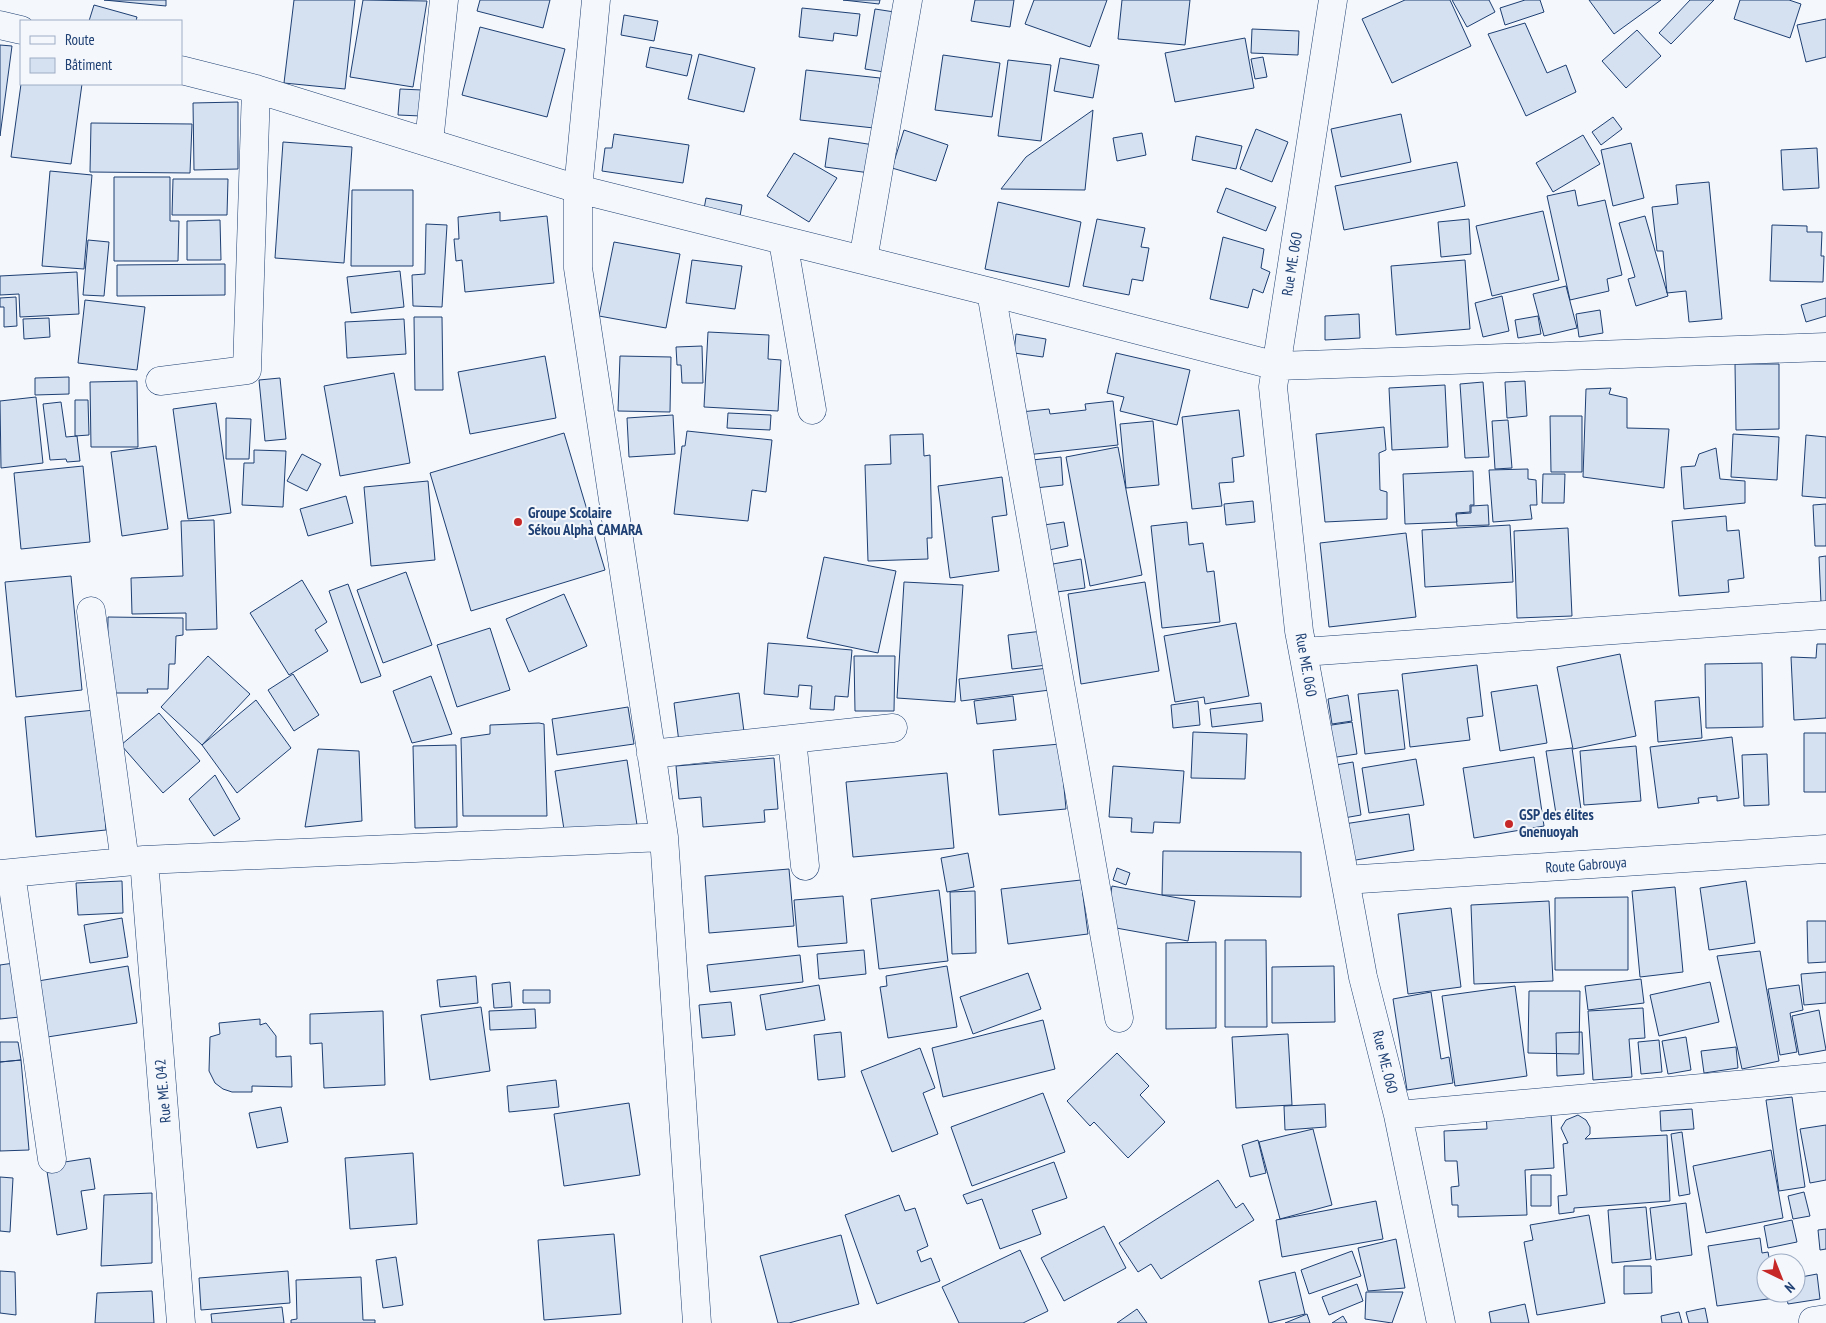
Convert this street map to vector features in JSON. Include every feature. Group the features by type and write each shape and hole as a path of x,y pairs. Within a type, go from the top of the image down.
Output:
{"street":[{"path":"429,142 444,0"},
{"path":"596,0 578,189 578,268 664,837 697,1323"},
{"path":"863,260 908,0"},
{"name":"Rue ME. 060","path":"1333,0 1273,387 1299,631 1363,977 1398,1115 1440,1323"},
{"path":"0,25 20,30"},
{"path":"182,70 256,89 578,189 991,292 1276,366 1826,347"},
{"path":"160,381 247,370 256,89"},
{"path":"783,241 812,410"},
{"path":"991,292 1119,1018"},
{"name":"Rue ME. 042","path":"91,611 135,861 181,1323"},
{"path":"1303,652 1826,615"},
{"path":"651,754 893,728"},
{"path":"792,739 805,866"},
{"path":"52,1159 5,874 135,861 664,837"},
{"name":"Route Gabrouya","path":"1345,880 1826,849"},
{"path":"1398,1115 1826,1077"},
{"path":"1814,1323 1813,1321 1826,1319"}],"building":[{"path":"104,0 166,0 166,6"},
{"path":"294,0 355,0 345,89 284,83"},
{"path":"363,0 427,1 413,87 350,77"},
{"path":"480,0 550,0 543,28 477,11"},
{"path":"843,0 880,0 879,4"},
{"path":"975,0 1014,0 1010,27 971,21"},
{"path":"1034,0 1107,0 1090,47 1025,24"},
{"path":"1122,0 1190,0 1185,45 1118,39"},
{"path":"1405,0 1450,0 1471,46 1392,83 1362,19"},
{"path":"1452,0 1489,0 1495,12 1467,27"},
{"path":"1525,0 1540,0 1544,12 1505,25 1500,8"},
{"path":"1589,0 1661,0 1614,34"},
{"path":"1690,0 1714,0 1671,44 1659,33"},
{"path":"1740,0 1789,0 1801,4 1790,38 1734,19"},
{"path":"94,5 137,17 136,20 89,20"},
{"path":"802,8 860,14 857,36 834,33 833,41 799,37"},
{"path":"875,9 901,13 891,73 865,69"},
{"path":"624,15 658,21 654,41 621,35"},
{"path":"1826,19 1826,57 1806,62 1797,25"},
{"path":"1525,23 1547,73 1566,65 1576,92 1526,116 1488,34"},
{"path":"480,27 565,49 547,117 462,95"},
{"path":"1252,29 1299,31 1298,55 1251,53"},
{"path":"1637,30 1661,56 1626,88 1602,61"},
{"path":"1245,38 1254,88 1175,102 1165,53"},
{"path":"0,45 12,46 0,136"},
{"path":"650,47 692,55 687,76 646,67"},
{"path":"699,54 755,68 744,112 688,99"},
{"path":"943,55 1000,63 992,117 935,110"},
{"path":"1263,57 1267,77 1255,79 1251,59"},
{"path":"1060,58 1099,65 1093,98 1054,91"},
{"path":"1008,60 1051,65 1041,141 998,136"},
{"path":"806,70 880,78 874,128 800,120"},
{"path":"21,85 82,85 71,164 11,157"},
{"path":"400,89 422,90 421,116 398,115"},
{"path":"238,102 238,169 194,170 193,103"},
{"path":"1093,110 1085,190 1001,189 1026,157"},
{"path":"1401,114 1411,162 1341,177 1331,129"},
{"path":"1613,117 1622,129 1601,145 1592,132"},
{"path":"91,123 192,124 190,173 90,172"},
{"path":"1256,129 1288,142 1272,182 1240,169"},
{"path":"904,130 948,145 936,181 892,168"},
{"path":"1142,133 1146,155 1117,161 1113,138"},
{"path":"614,134 689,145 683,183 602,171 605,148 612,148"},
{"path":"1583,135 1600,164 1553,192 1536,163"},
{"path":"1196,136 1242,146 1236,169 1192,160"},
{"path":"829,138 874,145 870,173 825,167"},
{"path":"283,142 352,147 344,263 275,258"},
{"path":"1631,143 1644,198 1613,206 1601,150"},
{"path":"1817,148 1819,188 1783,190 1781,150"},
{"path":"794,153 837,178 809,222 767,196"},
{"path":"1457,162 1465,206 1344,230 1335,186"},
{"path":"50,171 92,175 84,269 42,266"},
{"path":"114,177 170,177 170,221 179,221 178,261 114,261"},
{"path":"173,179 228,179 227,215 172,215"},
{"path":"1709,182 1722,319 1689,322 1686,291 1667,293 1663,251 1657,251 1652,207 1678,204 1676,185"},
{"path":"1226,188 1276,207 1266,231 1217,212"},
{"path":"352,190 413,190 413,266 351,266"},
{"path":"1575,190 1578,206 1605,200 1622,275 1607,279 1609,291 1570,300 1547,196"},
{"path":"706,198 742,205 740,216 704,209"},
{"path":"998,202 1081,222 1069,287 985,269"},
{"path":"1543,211 1559,280 1492,296 1476,226"},
{"path":"500,212 500,221 547,216 554,283 465,292 462,260 456,261 454,239 459,239 458,217"},
{"path":"1645,216 1668,296 1636,306 1628,279 1635,277 1619,223"},
{"path":"1097,219 1145,228 1141,247 1149,248 1143,281 1132,279 1129,295 1083,286"},
{"path":"1469,219 1471,254 1441,257 1438,222"},
{"path":"220,220 221,260 187,260 187,221"},
{"path":"426,224 447,225 442,307 413,306 412,275 425,274"},
{"path":"1772,225 1807,226 1807,232 1822,232 1821,256 1824,256 1823,282 1770,281"},
{"path":"1223,237 1264,249 1261,268 1270,272 1263,293 1253,289 1248,308 1210,299"},
{"path":"88,240 109,242 104,296 83,295"},
{"path":"614,242 680,254 666,328 599,316"},
{"path":"692,260 742,266 735,309 686,303"},
{"path":"1465,260 1470,329 1396,335 1391,266"},
{"path":"225,264 225,295 117,296 117,265"},
{"path":"400,271 404,307 351,313 347,277"},
{"path":"77,272 79,314 20,317 19,294 0,295 0,276"},
{"path":"1566,286 1577,328 1544,336 1533,294"},
{"path":"1502,296 1509,331 1483,337 1475,303"},
{"path":"16,297 17,326 4,327 4,307 0,307 0,298"},
{"path":"1826,298 1826,316 1806,322 1801,305"},
{"path":"85,300 145,307 137,370 78,363"},
{"path":"1600,310 1603,333 1579,337 1576,314"},
{"path":"1359,314 1360,338 1325,340 1325,316"},
{"path":"1538,316 1541,334 1518,338 1515,320"},
{"path":"414,317 442,317 443,390 415,390"},
{"path":"49,318 50,337 24,339 23,319"},
{"path":"404,319 406,354 347,358 345,322"},
{"path":"708,332 769,335 768,359 781,360 778,411 704,407"},
{"path":"1016,334 1046,339 1043,357 1014,353"},
{"path":"702,346 703,383 682,383 681,365 677,365 676,347"},
{"path":"1116,353 1190,370 1177,425 1120,411 1124,397 1107,393"},
{"path":"545,356 556,418 470,434 458,372"},
{"path":"620,356 671,357 670,412 618,411"},
{"path":"1735,364 1779,364 1779,429 1736,430"},
{"path":"394,373 410,463 340,476 324,386"},
{"path":"69,377 69,394 35,395 35,378"},
{"path":"280,378 286,439 265,441 259,380"},
{"path":"137,381 138,447 91,447 90,382"},
{"path":"1525,381 1527,416 1507,418 1505,382"},
{"path":"1483,382 1489,457 1465,458 1460,384"},
{"path":"1445,385 1448,447 1392,450 1389,388"},
{"path":"1611,388 1609,394 1627,398 1627,428 1669,429 1664,488 1583,477 1586,389"},
{"path":"36,397 43,463 1,468 0,401"},
{"path":"75,400 88,400 89,435 75,436"},
{"path":"1113,401 1118,445 1026,455 1021,412 1049,409 1050,414 1086,410 1085,404"},
{"path":"61,402 66,437 77,436 80,461 67,462 66,459 50,460 43,404"},
{"path":"216,403 231,513 188,519 173,409"},
{"path":"1239,410 1244,456 1232,458 1234,482 1219,483 1222,506 1192,509 1182,417"},
{"path":"728,413 771,415 770,430 727,428"},
{"path":"673,415 675,454 629,457 627,418"},
{"path":"1550,416 1582,416 1582,472 1551,472"},
{"path":"226,418 251,419 249,459 226,459"},
{"path":"1508,420 1512,468 1495,469 1492,421"},
{"path":"1153,421 1159,485 1126,488 1120,424"},
{"path":"1384,427 1386,450 1379,453 1380,490 1387,492 1387,519 1325,522 1316,434"},
{"path":"687,431 772,440 766,492 752,490 748,521 674,514 682,446 685,446"},
{"name":"Groupe Scolaire Sékou Alpha CAMARA","path":"564,433 605,570 471,611 430,473"},
{"path":"923,434 924,456 930,455 932,538 927,538 928,559 868,561 865,465 891,464 890,435"},
{"path":"1733,434 1779,437 1777,480 1731,477"},
{"path":"1806,435 1826,437 1826,498 1802,496"},
{"path":"156,446 168,529 122,536 111,452"},
{"path":"1118,447 1142,575 1090,586 1066,457"},
{"path":"1716,448 1720,479 1745,481 1745,503 1684,509 1681,467 1695,466 1699,454"},
{"path":"254,450 286,451 283,507 242,505 244,463 254,463"},
{"path":"302,454 321,464 307,491 287,481"},
{"path":"1061,457 1063,485 1035,488 1032,460"},
{"path":"83,466 90,542 21,549 14,473"},
{"path":"1528,469 1528,479 1536,480 1537,505 1530,505 1532,519 1493,522 1489,470"},
{"path":"1473,471 1474,505 1470,505 1470,512 1456,513 1457,522 1405,524 1403,474"},
{"path":"1543,474 1565,474 1564,503 1542,503"},
{"path":"1002,477 1007,515 992,517 999,571 950,578 938,486"},
{"path":"428,481 435,560 371,566 364,487"},
{"path":"346,496 353,523 308,536 300,509"},
{"path":"1253,501 1255,522 1226,525 1224,504"},
{"path":"1826,504 1826,546 1815,546 1813,505"},
{"path":"1488,505 1489,525 1457,526 1456,514 1471,513 1471,506"},
{"path":"1726,516 1727,531 1739,530 1744,578 1728,580 1729,592 1679,596 1672,521"},
{"path":"214,520 217,629 186,630 186,613 132,614 131,578 183,576 181,521"},
{"path":"1064,522 1068,546 1049,550 1044,525"},
{"path":"1187,522 1189,545 1203,543 1207,572 1214,571 1220,622 1162,628 1151,526"},
{"path":"1510,525 1513,582 1425,587 1422,530"},
{"path":"1568,528 1572,616 1517,618 1514,531"},
{"path":"1406,533 1416,617 1329,627 1320,543"},
{"path":"1826,556 1826,602 1821,603 1819,557"},
{"path":"824,557 896,571 878,653 807,638"},
{"path":"1081,559 1085,588 1057,592 1053,564"},
{"path":"406,572 432,645 383,663 357,590"},
{"path":"71,576 82,690 16,697 5,582"},
{"path":"302,580 327,622 315,630 328,651 289,675 250,613"},
{"path":"904,582 963,585 955,702 897,698"},
{"path":"1145,582 1159,671 1081,684 1068,594"},
{"path":"348,584 381,676 361,683 329,591"},
{"path":"564,594 587,646 529,672 506,619"},
{"path":"108,617 183,618 183,635 176,636 175,664 169,664 168,689 147,689 148,693 107,693"},
{"path":"1236,623 1249,696 1205,704 1204,697 1175,702 1164,636"},
{"path":"490,628 510,690 457,707 437,645"},
{"path":"1043,631 1047,665 1012,669 1008,635"},
{"path":"768,643 852,650 848,697 835,696 834,710 810,709 812,686 799,685 798,697 764,694"},
{"path":"1817,644 1826,644 1826,718 1794,720 1791,657 1816,658"},
{"path":"1620,654 1636,736 1573,749 1557,667"},
{"path":"208,656 250,694 202,745 161,707"},
{"path":"854,656 895,656 894,711 855,711"},
{"path":"1762,663 1763,727 1706,728 1705,664"},
{"path":"1477,665 1483,716 1467,718 1470,740 1410,747 1402,674"},
{"path":"1048,668 1050,690 961,701 959,679"},
{"path":"293,674 319,715 294,731 268,690"},
{"path":"431,676 452,734 412,743 393,691"},
{"path":"1537,685 1547,743 1500,751 1491,692"},
{"path":"1398,690 1405,749 1365,754 1358,694"},
{"path":"739,693 744,732 679,742 674,703"},
{"path":"1348,695 1352,721 1332,724 1328,699"},
{"path":"1013,696 1016,720 977,724 974,701"},
{"path":"1699,697 1702,738 1658,742 1655,701"},
{"path":"256,700 291,748 237,793 202,745"},
{"path":"1198,701 1200,725 1173,728 1171,705"},
{"path":"1261,703 1263,721 1212,727 1210,709"},
{"path":"628,707 634,744 557,755 552,719"},
{"path":"95,710 106,830 36,837 25,717"},
{"path":"159,713 200,761 163,793 121,745"},
{"path":"1352,722 1357,754 1330,758 1325,726"},
{"path":"544,724 547,816 463,816 461,738 490,734 490,725"},
{"path":"1193,732 1247,734 1245,779 1191,778"},
{"path":"1804,733 1826,733 1826,792 1804,792"},
{"path":"1732,737 1739,798 1717,801 1717,796 1698,798 1699,803 1658,808 1650,747"},
{"path":"1060,744 1066,809 999,815 993,750"},
{"path":"456,745 457,827 415,828 413,746"},
{"path":"1636,746 1641,801 1584,805 1580,751"},
{"path":"1572,748 1582,816 1557,820 1546,751"},
{"path":"318,749 359,751 362,821 305,827"},
{"path":"1767,754 1769,805 1744,806 1742,755"},
{"path":"1534,757 1544,826 1474,838 1463,768"},
{"path":"774,758 778,809 764,810 765,822 703,827 701,797 679,799 676,766"},
{"path":"1416,759 1424,805 1369,813 1362,768"},
{"path":"627,760 637,825 565,836 555,771"},
{"path":"1353,762 1361,815 1338,819 1330,766"},
{"path":"1113,766 1184,771 1180,823 1154,822 1153,833 1131,832 1132,818 1109,817"},
{"path":"947,773 954,848 853,857 846,782"},
{"path":"215,775 240,819 214,836 189,799"},
{"path":"1409,814 1414,850 1350,861 1344,824"},
{"path":"1163,851 1301,852 1301,897 1162,895"},
{"path":"968,853 974,887 947,892 941,858"},
{"path":"1117,868 1130,873 1126,885 1113,880"},
{"path":"789,869 794,926 709,933 705,876"},
{"path":"1081,880 1088,934 1008,944 1001,889"},
{"path":"122,881 123,913 78,915 76,883"},
{"path":"1746,881 1755,943 1709,950 1700,888"},
{"path":"1112,886 1195,901 1188,941 1105,926"},
{"path":"1675,887 1683,972 1640,977 1632,891"},
{"path":"939,890 948,961 879,969 871,899"},
{"path":"975,891 976,953 952,954 950,892"},
{"path":"843,896 847,943 798,947 794,900"},
{"path":"1628,897 1628,970 1555,970 1555,898"},
{"path":"1549,901 1553,981 1474,984 1471,905"},
{"path":"1451,908 1461,987 1408,994 1398,914"},
{"path":"122,918 128,957 90,963 84,925"},
{"path":"1807,921 1826,921 1826,962 1808,963"},
{"path":"1225,940 1266,940 1267,1027 1225,1027"},
{"path":"1216,942 1216,1028 1166,1029 1166,943"},
{"path":"864,950 866,974 819,979 817,954"},
{"path":"1760,951 1779,1061 1742,1069 1717,956"},
{"path":"800,955 803,982 710,992 707,965"},
{"path":"14,963 20,1017 0,1019 0,965"},
{"path":"128,966 137,1023 41,1038 32,982"},
{"path":"947,966 957,1027 888,1038 880,987 887,986 886,976"},
{"path":"1334,966 1335,1022 1272,1023 1272,967"},
{"path":"1826,972 1826,1003 1804,1005 1801,974"},
{"path":"1028,973 1041,1009 973,1034 960,997"},
{"path":"476,976 478,1003 440,1007 437,980"},
{"path":"1641,979 1644,1003 1588,1010 1585,986"},
{"path":"510,982 512,1007 494,1008 492,984"},
{"path":"1710,982 1719,1022 1659,1036 1650,995"},
{"path":"819,985 825,1020 766,1030 760,995"},
{"path":"1799,985 1803,1010 1790,1013 1797,1052 1780,1055 1768,989"},
{"path":"1515,986 1527,1076 1455,1086 1442,996"},
{"path":"523,990 550,990 550,1003 523,1003"},
{"path":"1529,991 1580,991 1579,1054 1528,1053"},
{"path":"1431,992 1441,1059 1449,1057 1453,1083 1407,1090 1393,999"},
{"path":"731,1002 735,1035 702,1038 699,1005"},
{"path":"481,1007 490,1071 430,1080 421,1015"},
{"path":"1643,1008 1645,1038 1629,1039 1632,1077 1593,1080 1588,1011"},
{"path":"535,1009 536,1028 490,1030 489,1011"},
{"path":"1819,1010 1826,1050 1799,1055 1792,1016"},
{"path":"383,1011 385,1085 324,1088 322,1043 310,1044 310,1014"},
{"path":"260,1019 260,1025 266,1023 276,1036 276,1057 291,1056 292,1087 252,1086 252,1092 232,1092 223,1089 215,1083 209,1071 210,1037 220,1034 219,1023"},
{"path":"1043,1020 1055,1069 943,1097 932,1048"},
{"path":"841,1032 845,1077 818,1080 814,1035"},
{"path":"1582,1032 1584,1074 1557,1076 1556,1033"},
{"path":"1288,1034 1292,1105 1236,1108 1232,1037"},
{"path":"1686,1037 1691,1070 1668,1074 1662,1041"},
{"path":"1659,1040 1662,1072 1641,1074 1638,1042"},
{"path":"0,1042 18,1042 21,1060 0,1062"},
{"path":"1736,1047 1738,1068 1704,1073 1701,1051"},
{"path":"920,1048 935,1088 923,1093 938,1134 892,1152 861,1071"},
{"path":"1117,1053 1149,1086 1140,1095 1165,1122 1128,1158 1094,1122 1090,1126 1067,1101"},
{"path":"21,1060 29,1150 0,1151 0,1062"},
{"path":"556,1080 559,1107 509,1112 507,1086"},
{"path":"1043,1093 1065,1152 972,1186 951,1127"},
{"path":"1792,1097 1805,1187 1779,1191 1766,1100"},
{"path":"629,1103 640,1175 564,1186 554,1114"},
{"path":"1325,1104 1326,1127 1285,1130 1284,1106"},
{"path":"281,1107 288,1142 257,1148 249,1113"},
{"path":"1692,1109 1694,1129 1661,1131 1660,1111"},
{"path":"1551,1112 1554,1168 1525,1170 1527,1215 1458,1217 1458,1205 1452,1205 1451,1187 1459,1186 1457,1161 1445,1161 1444,1131 1487,1129 1486,1115"},
{"path":"1578,1115 1586,1120 1590,1127 1590,1134 1585,1139 1667,1135 1670,1201 1574,1208 1574,1212 1559,1214 1558,1196 1567,1195 1563,1144 1568,1143 1561,1128 1566,1120"},
{"path":"1826,1125 1826,1180 1810,1183 1800,1129"},
{"path":"1313,1129 1332,1205 1280,1219 1259,1142"},
{"path":"1682,1132 1690,1194 1679,1196 1671,1134"},
{"path":"1258,1140 1266,1173 1250,1177 1242,1145"},
{"path":"1771,1150 1783,1218 1706,1233 1693,1166"},
{"path":"413,1153 417,1224 350,1229 345,1158"},
{"path":"90,1158 95,1189 81,1191 87,1229 57,1235 46,1165"},
{"path":"1054,1162 1067,1198 1032,1210 1041,1234 1000,1249 982,1199 967,1204 963,1195"},
{"path":"1531,1175 1551,1175 1551,1206 1531,1206"},
{"path":"0,1177 13,1178 10,1232 0,1231"},
{"path":"1218,1180 1236,1208 1243,1203 1254,1220 1161,1279 1151,1264 1138,1272 1119,1243"},
{"path":"1804,1192 1810,1216 1793,1219 1788,1196"},
{"path":"152,1193 152,1263 101,1266 104,1195"},
{"path":"899,1195 905,1211 915,1208 928,1246 917,1251 921,1262 931,1258 940,1281 877,1304 845,1215"},
{"path":"1376,1201 1383,1239 1282,1257 1276,1220"},
{"path":"1686,1203 1692,1255 1656,1260 1650,1208"},
{"path":"1646,1207 1651,1259 1612,1263 1608,1210"},
{"path":"1589,1215 1605,1303 1537,1315 1524,1242 1533,1240 1530,1225"},
{"path":"1792,1220 1797,1242 1768,1248 1764,1226"},
{"path":"1104,1226 1126,1268 1064,1301 1041,1258"},
{"path":"1826,1229 1826,1249 1820,1250 1818,1230"},
{"path":"614,1234 621,1314 544,1320 538,1240"},
{"path":"841,1235 859,1304 789,1323 778,1323 760,1256"},
{"path":"1760,1238 1762,1253 1756,1253 1756,1301 1717,1306 1708,1246"},
{"path":"1396,1239 1405,1288 1368,1291 1358,1248"},
{"path":"1020,1250 1048,1311 1023,1323 959,1323 942,1287"},
{"path":"1352,1251 1361,1276 1309,1294 1301,1270"},
{"path":"396,1257 403,1305 383,1308 376,1260"},
{"path":"1624,1266 1651,1266 1652,1293 1624,1294"},
{"path":"0,1271 15,1272 16,1315 0,1313"},
{"path":"288,1271 290,1303 201,1310 199,1278"},
{"path":"1295,1272 1305,1314 1269,1323 1259,1281"},
{"path":"1817,1274 1820,1299 1806,1301 1806,1276"},
{"path":"361,1277 363,1320 375,1320 375,1323 291,1323 291,1320 297,1319 296,1280"},
{"path":"1357,1284 1363,1301 1329,1315 1322,1297"},
{"path":"152,1291 154,1323 95,1323 97,1293"},
{"path":"1366,1292 1403,1292 1392,1323 1365,1319"},
{"path":"1525,1304 1529,1323 1491,1323 1489,1312"},
{"path":"282,1307 284,1323 212,1323 211,1314"},
{"path":"1705,1308 1708,1323 1689,1323 1686,1312"},
{"path":"1137,1309 1147,1323 1117,1323"},
{"path":"1679,1312 1682,1323 1662,1323 1661,1316"},
{"path":"1307,1314 1310,1323 1285,1323"},
{"path":"1343,1316 1347,1323 1332,1323"}],"place":[{"name":"Groupe Scolaire Sékou Alpha CAMARA","path":"518,522"},
{"name":"GSP des élites Gnenuoyah","path":"1509,824"}]}
